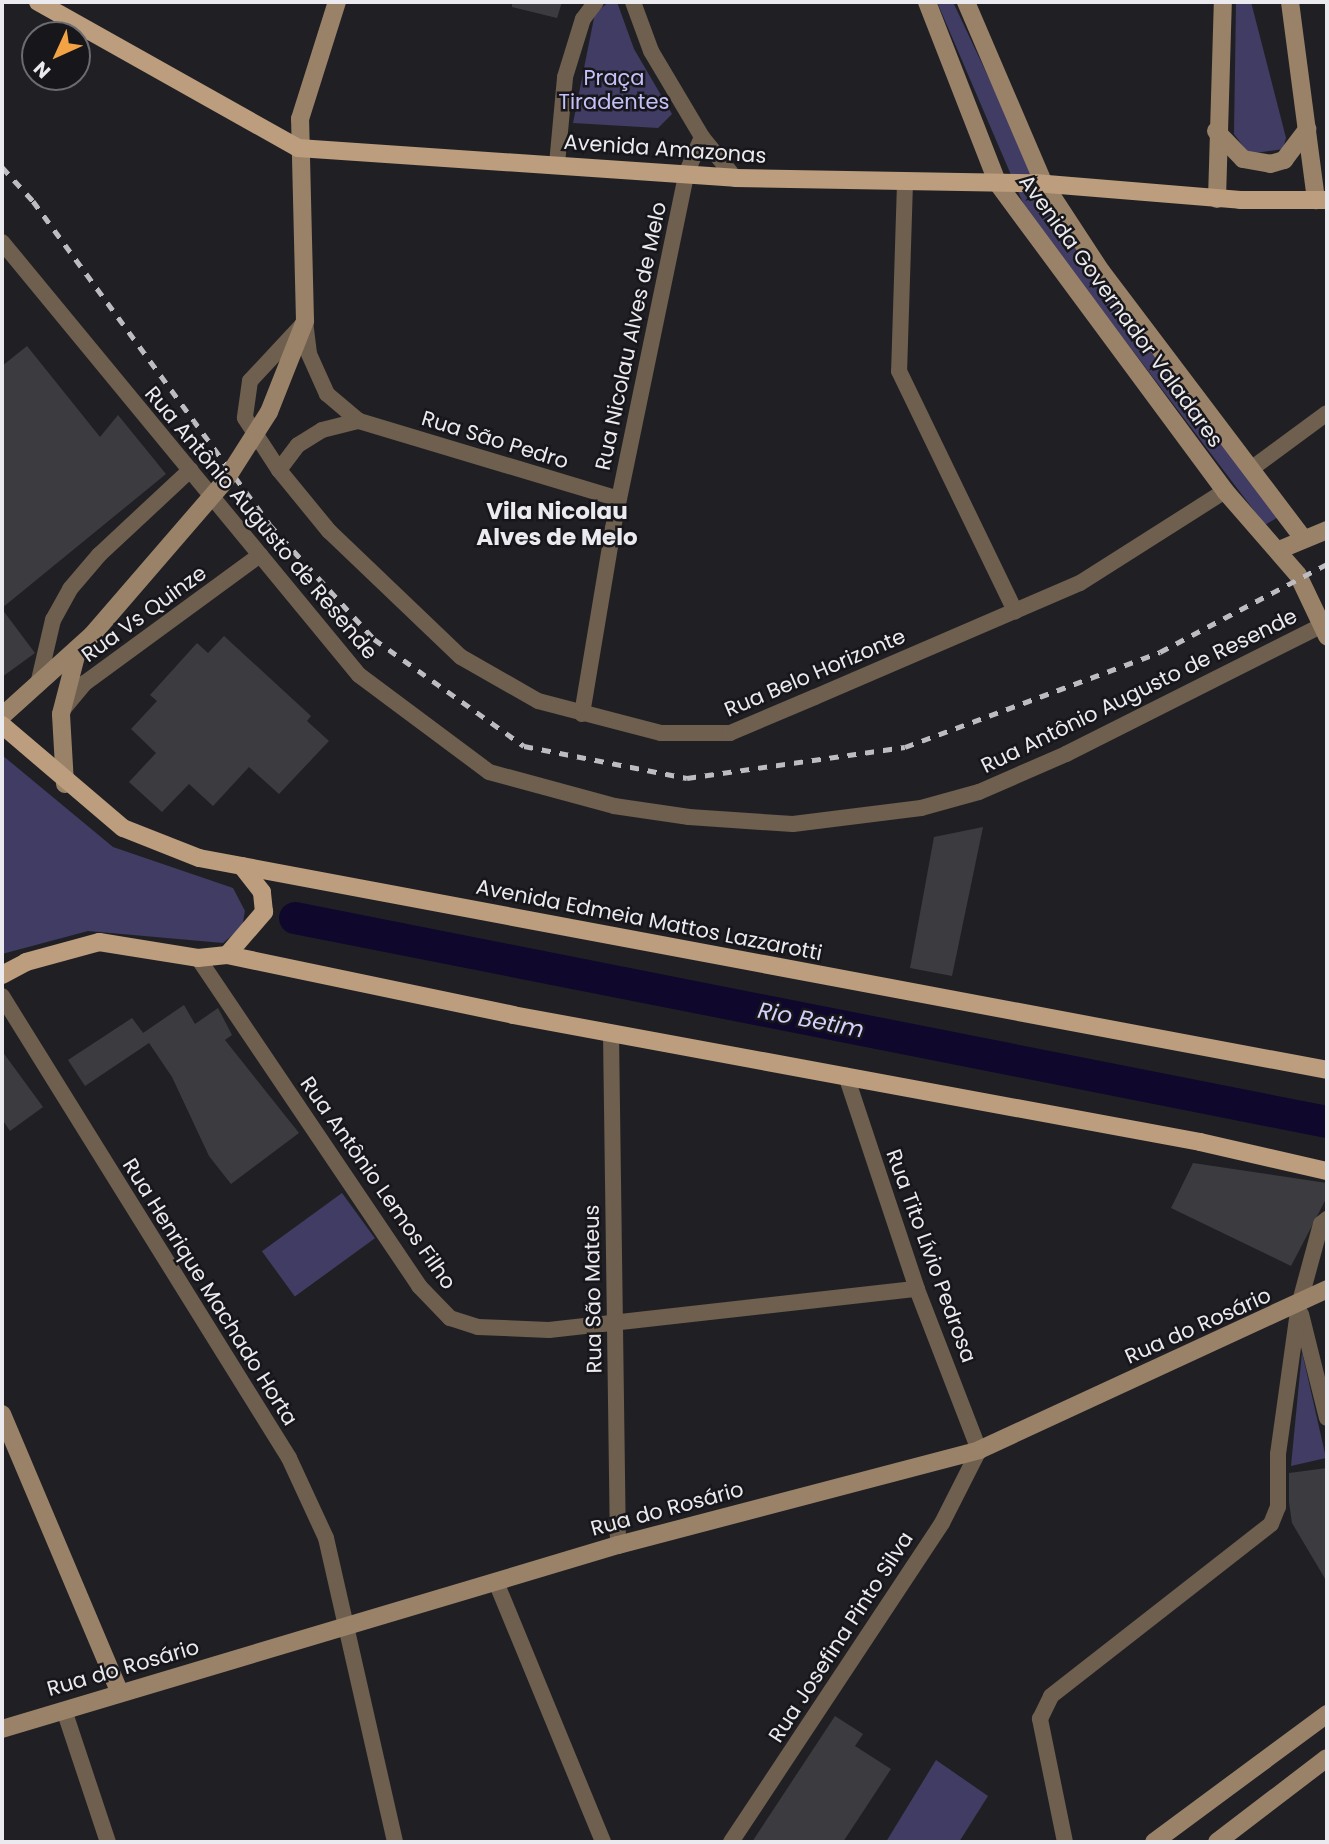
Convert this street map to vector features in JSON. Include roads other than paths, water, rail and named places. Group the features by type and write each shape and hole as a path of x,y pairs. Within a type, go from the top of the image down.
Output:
{"main road":[{"name":"Avenida Amazonas","path":"38,2 298,148 735,178 1044,184 1217,199 1322,200"},
{"name":"Avenida Edmeia Mattos Lazzarotti","path":"2,725 65,784 123,828 199,858 1327,1070"},
{"path":"227,955 263,918 262,892 242,866"},
{"path":"2,975 26,962 99,942 198,958 227,955 611,1034 1200,1142 1327,1171"}],"street":[{"path":"2,716 39,680 77,652 92,635 225,481 269,412 305,321 298,148 300,119 337,2"},
{"path":"557,164 557,120 565,77 583,19 596,2"},
{"path":"633,2 647,41 702,137 735,178"},
{"name":"Avenida Governador Valadares","path":"927,2 998,184 1225,491 1298,575 1325,630"},
{"name":"Avenida Governador Valadares","path":"966,2 1044,184 1101,271 1304,539"},
{"path":"1217,199 1216,131 1223,2"},
{"path":"1290,2 1307,130 1322,200"},
{"path":"1216,131 1243,159 1270,164 1284,160 1307,130"},
{"name":"Rua Nicolau Alves de Melo","path":"582,714 619,499 686,174 702,137"},
{"path":"905,183 899,371 1015,611"},
{"name":"Rua Antônio Augusto de Resende","path":"2,242 359,675 489,772 614,806 793,824 921,808 979,792 1325,630"},
{"name":"Rua São Pedro","path":"305,321 309,355 327,394 359,421 619,499"},
{"name":"Rua Belo Horizonte","path":"305,321 258,369 246,400 245,418 279,470 329,531 460,657 538,701 661,733 730,733 1015,611 1080,583 1225,491"},
{"path":"1251,469 1327,412"},
{"path":"279,470 298,445 322,430 359,421"},
{"path":"39,680 53,620 70,589 99,555 190,470"},
{"path":"1279,550 1327,530"},
{"name":"Rua Vs Quinze","path":"61,714 85,683 260,555"},
{"path":"65,784 61,714 77,652"},
{"name":"Rua Antônio Lemos Filho","path":"198,958 419,1286 450,1318 478,1327 549,1330 917,1289"},
{"name":"Rua Henrique Machado Horta","path":"2,996 289,1458 326,1538 395,1842"},
{"name":"Rua São Mateus","path":"611,1034 618,1545"},
{"name":"Rua Tito Lívio Pedrosa","path":"846,1076 917,1289 979,1450"},
{"path":"1065,1842 1040,1718 1051,1696 1271,1524 1278,1507 1278,1454 1299,1304 1321,1224 1327,1219"},
{"name":"Rua do Rosário","path":"2,1729 618,1545 979,1450 1327,1289"},
{"path":"1299,1304 1327,1418"},
{"path":"2,1414 120,1693"},
{"name":"Rua Josefina Pinto Silva","path":"731,1842 942,1523 979,1450"},
{"path":"495,1582 603,1842"},
{"path":"64,1710 107,1842"},
{"path":"1154,1842 1327,1714"},
{"path":"1216,1842 1327,1758"}],"waterway":[{"name":"Rio Betim","path":"295,918 1327,1122"}],"railway":[{"path":"2,167 33,201 269,524 374,639 524,746 687,778 905,747 1160,652 1327,564"}],"district":[{"name":"Vila Nicolau Alves de Melo","path":"557,524"}],"park label":[{"name":"Praça Tiradentes","path":"614,90"}]}
